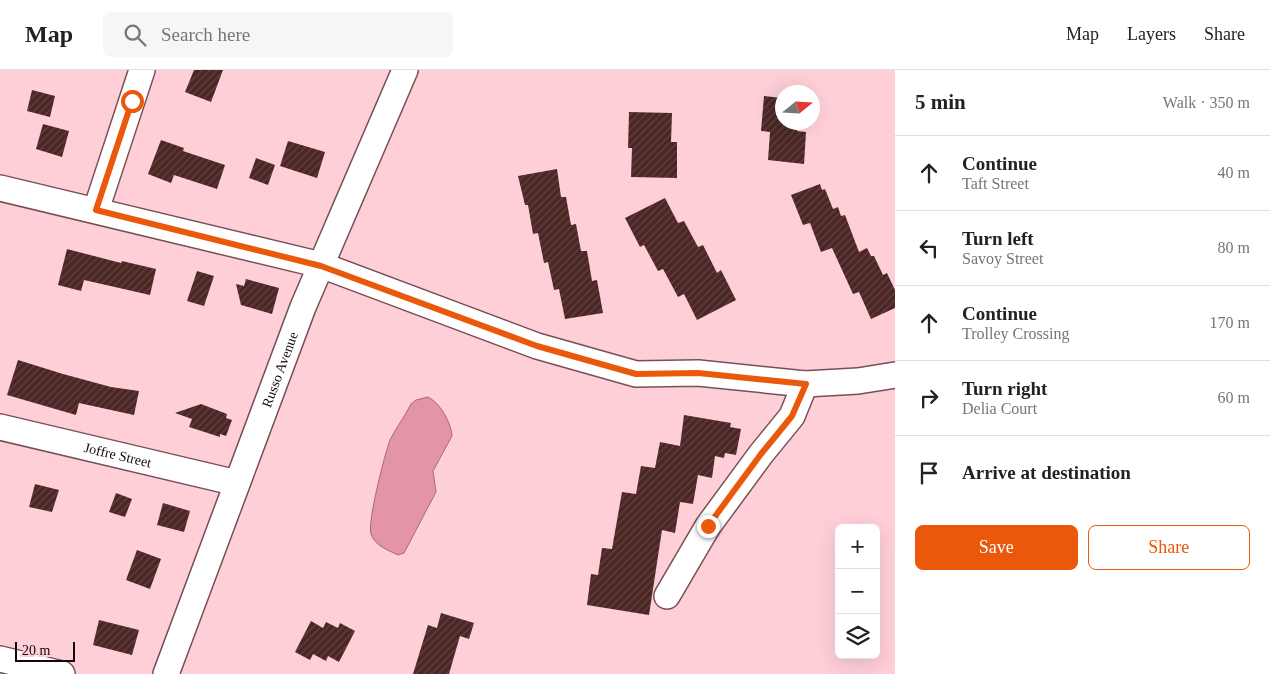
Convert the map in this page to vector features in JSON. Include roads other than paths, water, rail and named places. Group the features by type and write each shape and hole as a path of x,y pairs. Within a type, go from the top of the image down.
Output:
{"street":[{"path":"96,210 142,70"},
{"name":"Russo Avenue","path":"166,674 300,316 405,70"},
{"path":"0,188 321,266 537,346 636,374 698,373 806,384 858,381 895,375"},
{"path":"667,596 708,526 761,454 792,416 806,384"},
{"name":"Joffre Street","path":"0,427 237,483"},
{"path":"0,660 62,674"}]}
